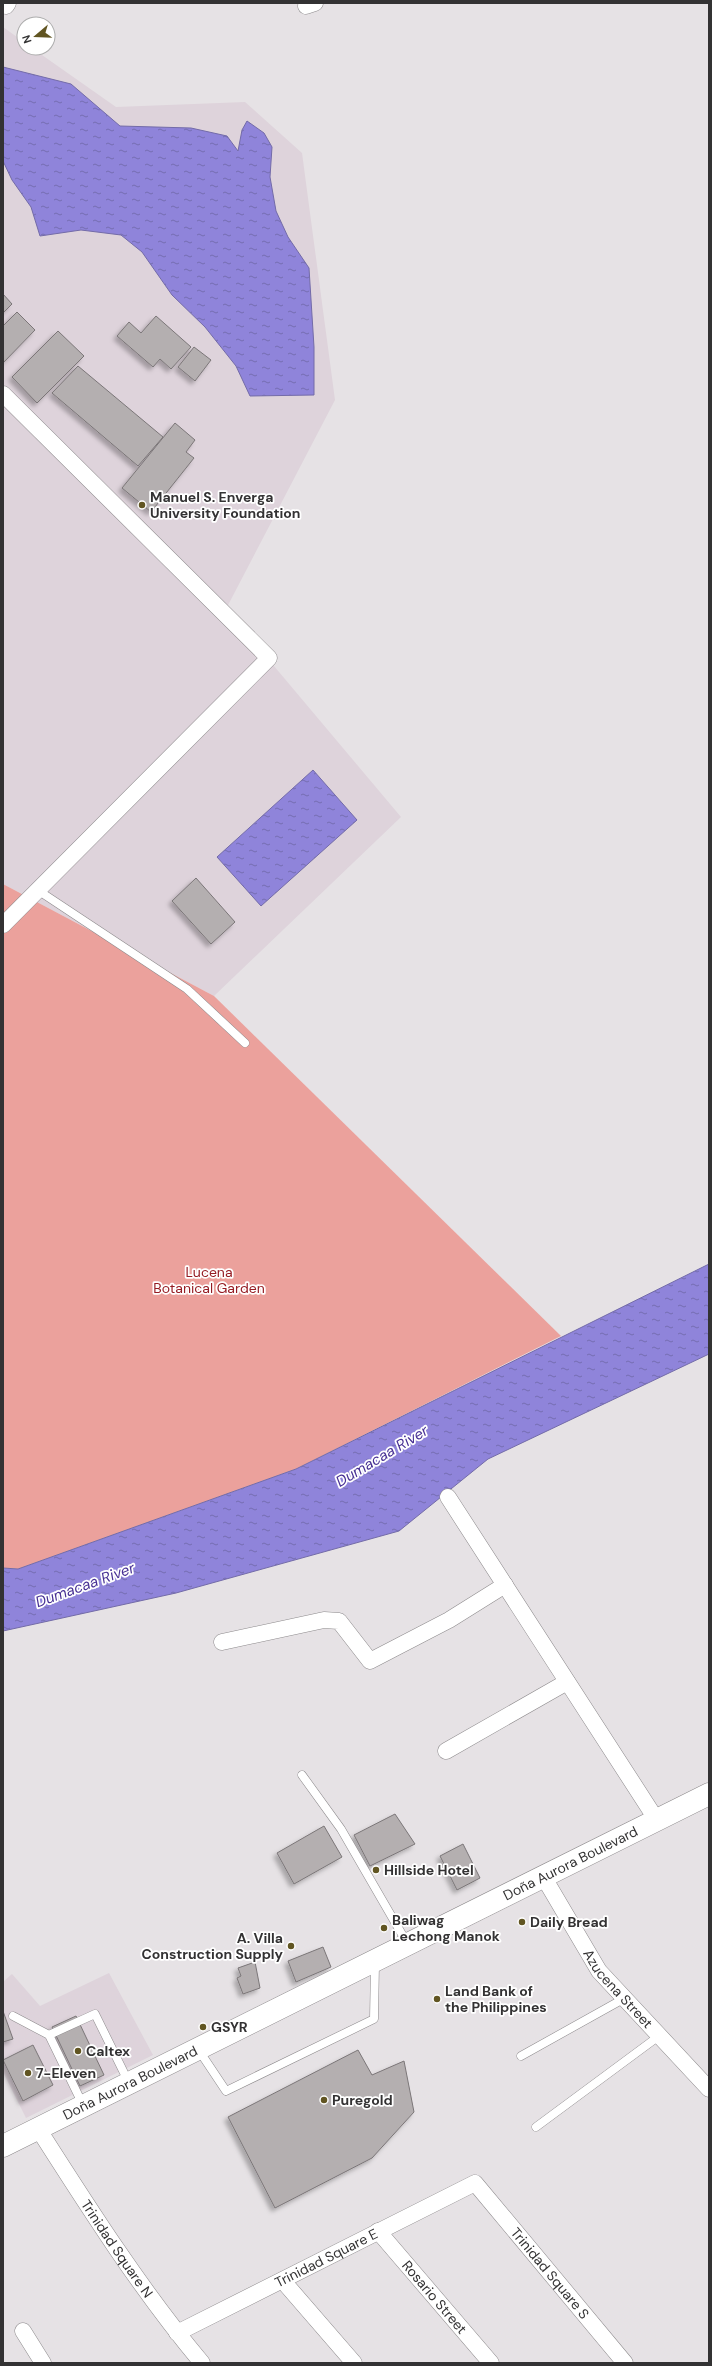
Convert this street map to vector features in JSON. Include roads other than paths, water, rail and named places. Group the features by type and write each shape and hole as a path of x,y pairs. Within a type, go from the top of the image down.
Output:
{"main road":[{"name":"Doña Aurora Boulevard","path":"3,2146 39,2130 375,1959 709,1794"}],"street":[{"path":"3,394 269,658 38,891 3,924"},
{"path":"448,1498 656,1819"},
{"path":"222,1642 324,1620 339,1621 370,1661 449,1620 505,1584"},
{"path":"446,1751 567,1682"},
{"name":"Azucena Street","path":"543,1876 599,1971 709,2089"},
{"name":"Trinidad Square N","path":"39,2130 111,2243 177,2333 202,2363"},
{"name":"Trinidad Square E","path":"177,2333 284,2281 378,2231 475,2183"},
{"name":"Trinidad Square S","path":"475,2183 625,2363"},
{"name":"Rosario Street","path":"378,2231 491,2363"},
{"path":"284,2281 354,2363"},
{"path":"23,2331 43,2363"}],"lane":[{"path":"38,891 187,990 245,1043"},
{"path":"302,1776 340,1829 407,1943"},
{"path":"198,2049 226,2091 374,2018 375,1959"},
{"path":"521,2056 625,1998"},
{"path":"49,2035 94,2014 129,2084"},
{"path":"13,2016 49,2035 84,2106"},
{"path":"536,2127 659,2036"}],"water":[{"path":"3,67 71,84 120,126 191,128 227,136 238,151 242,130 247,121 264,133 272,147 270,177 276,211 288,237 309,268 314,347 314,395 250,396 236,366 205,327 172,295 142,252 121,235 81,230 40,236 31,207 12,180 3,161"},
{"path":"313,770 357,820 261,906 217,857"},
{"name":"Dumacaa River","path":"709,1264 709,1354 488,1459 399,1531 176,1593 3,1631 3,1568 18,1569 296,1469"}],"place":[{"name":"Manuel S. Enverga University Foundation","path":"142,505"},
{"name":"Hillside Hotel","path":"376,1870"},
{"name":"Daily Bread","path":"522,1922"},
{"name":"Baliwag Lechong Manok","path":"384,1928"},
{"name":"A. Villa Construction Supply","path":"291,1946"},
{"name":"Land Bank of the Philippines","path":"437,1999"},
{"name":"GSYR","path":"203,2027"},
{"name":"Caltex","path":"78,2051"},
{"name":"7-Eleven","path":"28,2073"},
{"name":"Puregold","path":"324,2100"}],"park label":[{"name":"Lucena Botanical Garden","path":"209,1280"}]}
